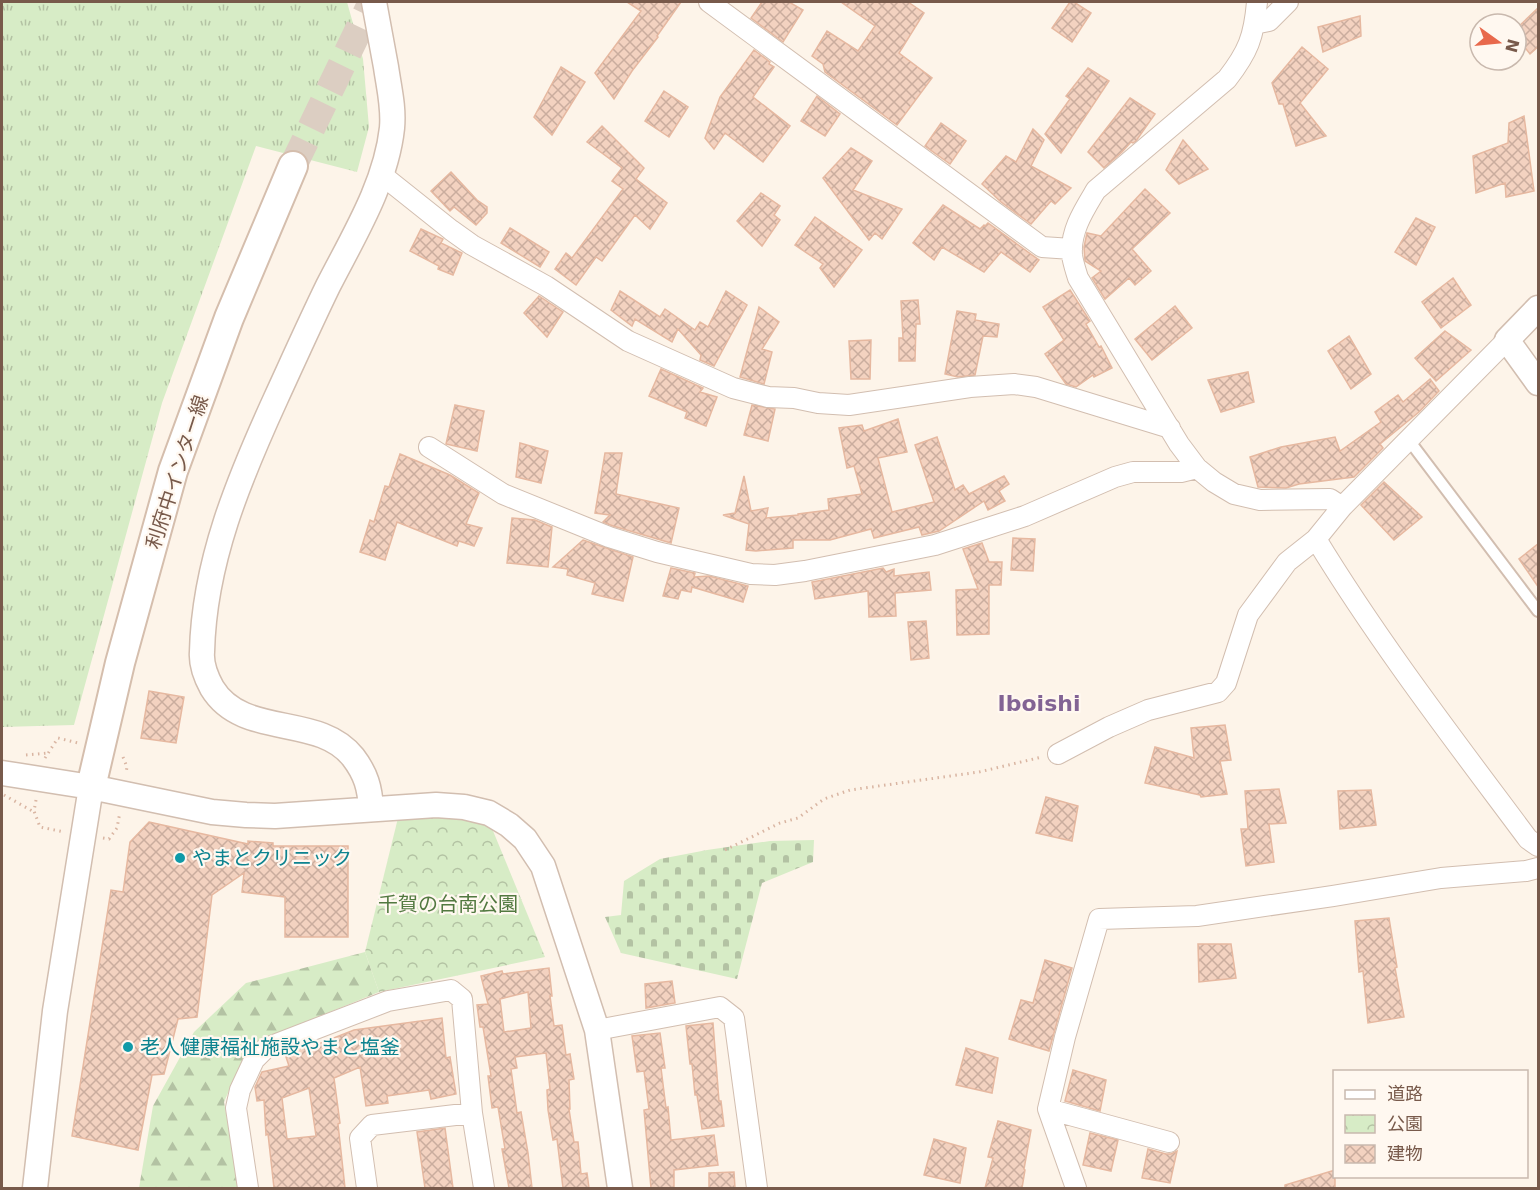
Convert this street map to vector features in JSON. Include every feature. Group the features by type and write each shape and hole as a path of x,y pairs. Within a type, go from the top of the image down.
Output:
{"main road":[{"name":"利府中インター線","path":"91,787 120,663 173,471 229,318 293,166"}],"street":[{"path":"371,809 363,770 349,752 336,741 318,733 269,724 231,708 217,696 208,681 201,655 203,622 212,572 222,529 237,488 313,316 382,175 392,127 392,102 374,2"},
{"path":"709,2 1042,247 1072,249"},
{"path":"1257,2 1252,36 1242,60 1227,80 1096,190 1074,232 1072,255 1078,278 1197,468 1234,494 1260,500 1330,499 1342,507"},
{"path":"1254,24 1269,21 1288,2"},
{"path":"382,175 472,245 546,286 628,341 734,388 768,397 849,405 970,387 1014,384 1036,387 1170,428"},
{"path":"1058,754 1109,727 1148,710 1218,692 1226,684 1248,615 1287,562 1316,539 1342,507 1539,308"},
{"path":"1507,340 1539,383"},
{"path":"429,447 503,494 609,537 657,552 751,574 775,575 935,545 1025,516 1114,477 1133,472 1181,472 1197,468"},
{"path":"1316,539 1372,627 1528,839 1539,846"},
{"path":"2,773 91,787 212,812 275,816 436,805 464,807 489,813 509,825 525,839 543,866 597,1030 620,1188"},
{"path":"35,1188 55,1011 91,787"},
{"path":"1076,1188 1048,1109 1065,1038 1099,919 1197,916 1441,878 1539,868"},
{"path":"248,1188 236,1108 240,1090 254,1060 266,1048 388,1001 452,990 462,999 472,1113 484,1188"},
{"path":"597,1030 720,1007 734,1018 757,1188"},
{"path":"1048,1109 1169,1142"},
{"path":"367,1188 360,1138 372,1125 472,1113"}],"lane":[{"path":"1408,439 1539,611"}],"path":[{"path":"45,758 58,738 83,744"},
{"path":"121,753 127,767 125,777"},
{"path":"725,850 780,823 798,818 824,799 850,790 979,772 1058,754"},
{"path":"37,793 34,812 39,826 65,832"},
{"path":"2,794 34,812"},
{"path":"100,838 109,839 117,828 119,818"}],"green space":[{"path":"2,2 347,2 363,59 369,127 357,172 256,146 162,403 74,725 2,727"},
{"name":"千賀の台南公園","path":"467,814 491,826 545,957 379,992 365,952 398,818"},
{"path":"814,840 813,862 762,883 737,979 621,953 605,917 621,915 624,881 660,859 770,841"},
{"path":"365,952 379,992 249,1045 224,1102 239,1188 139,1188 153,1106 194,1032 246,983"}],"building":[{"path":"627,2 681,2 614,99 595,73 641,11"},
{"path":"762,2 789,2 803,10 783,42 751,18"},
{"path":"841,2 908,2 924,13 899,53 932,78 897,125 825,72 823,64 812,56 827,31 858,51 875,26"},
{"path":"1070,2 1074,2 1091,13 1072,42 1052,28"},
{"path":"1539,7 1539,46 1530,54 1528,51 1528,18"},
{"path":"1360,16 1361,36 1323,52 1318,27"},
{"path":"1302,47 1328,69 1300,103 1326,136 1296,146 1283,104 1279,104 1272,83"},
{"path":"754,50 774,67 753,97 790,126 763,162 725,133 714,149 705,138 720,97"},
{"path":"561,67 585,82 552,135 534,117"},
{"path":"1088,68 1109,81 1061,153 1045,134 1070,99 1066,96"},
{"path":"664,91 688,107 669,137 645,121"},
{"path":"817,96 840,114 825,136 801,121"},
{"path":"1130,98 1155,114 1136,141 1131,142 1104,168 1088,152"},
{"path":"1524,116 1534,191 1506,197 1505,183 1476,193 1473,156 1508,143 1509,123"},
{"path":"941,123 966,141 950,164 925,146"},
{"path":"602,126 644,168 636,179 667,203 650,229 635,215 602,261 596,257 576,285 555,269 566,253 572,258 623,189 612,181 622,168 587,142"},
{"path":"1033,129 1044,140 1031,166 1071,188 1055,204 1051,201 1031,224 1001,202 982,184 1006,156 1016,162"},
{"path":"1183,140 1208,169 1179,184 1166,170"},
{"path":"851,148 872,161 853,190 902,209 882,239 875,233 869,240 823,178"},
{"path":"451,172 477,200 487,207 487,213 476,225 454,207 450,211 431,191"},
{"path":"1145,189 1170,213 1132,249 1151,271 1135,285 1129,278 1105,299 1092,278 1101,271 1085,261 1084,247 1087,233 1101,236"},
{"path":"761,193 780,206 774,215 780,220 762,246 737,221"},
{"path":"943,205 980,229 988,223 1039,260 1030,272 1001,252 984,272 942,247 934,260 913,243"},
{"path":"815,217 862,250 834,287 820,268 823,264 795,245"},
{"path":"1416,218 1435,227 1416,265 1395,252"},
{"path":"510,228 549,252 540,267 501,243"},
{"path":"421,229 443,239 441,243 462,253 453,275 438,269 439,266 410,251"},
{"path":"1453,278 1471,305 1441,328 1422,302"},
{"path":"1070,290 1090,321 1086,324 1112,368 1094,377 1093,375 1076,387 1066,384 1045,354 1064,340 1043,307"},
{"path":"620,291 660,317 665,309 695,330 700,322 708,327 726,291 747,305 714,366 700,360 701,355 678,329 672,342 635,319 632,326 611,310"},
{"path":"539,296 563,312 547,337 524,313"},
{"path":"918,300 920,324 916,324 915,361 899,361 899,338 903,338 901,301"},
{"path":"1175,306 1192,328 1152,360 1135,339"},
{"path":"759,307 779,322 762,349 772,352 764,384 740,377"},
{"path":"957,311 976,314 975,320 999,324 997,337 983,336 975,375 958,377 945,374"},
{"path":"1445,331 1471,350 1436,381 1415,358"},
{"path":"1349,336 1371,374 1351,389 1328,351"},
{"path":"871,340 870,379 851,379 849,341"},
{"path":"661,369 703,388 700,392 717,397 706,426 685,418 687,412 649,396"},
{"path":"1248,372 1254,402 1221,412 1208,380"},
{"path":"1430,379 1439,391 1419,412 1380,444 1383,448 1354,477 1299,484 1286,488 1258,487 1250,457 1281,447 1335,437 1340,451 1381,422 1375,412 1398,395 1403,402"},
{"path":"455,405 484,411 477,451 446,444"},
{"path":"752,405 775,409 768,441 744,435"},
{"path":"898,419 907,452 878,458 892,512 934,502 915,445 937,437 955,490 963,485 969,494 1004,476 1009,484 999,491 1005,501 988,510 984,501 939,531 922,535 919,527 874,538 871,529 830,540 793,540 793,548 746,550 749,524 723,515 735,513 744,476 751,511 768,508 766,518 829,510 828,499 862,494 854,466 847,468 839,428 862,425 864,431"},
{"path":"520,443 548,451 541,483 516,477"},
{"path":"605,453 622,453 616,494 679,508 671,543 613,526 603,522 610,515 595,513"},
{"path":"400,454 450,475 479,493 466,524 482,528 474,546 459,541 457,546 397,522 385,560 360,552 370,520 374,522 385,486 389,487"},
{"path":"1384,482 1422,517 1394,540 1361,505"},
{"path":"512,518 535,520 552,527 548,567 507,563"},
{"path":"1013,538 1035,539 1033,571 1011,570"},
{"path":"583,540 633,557 623,601 592,594 595,583 567,575 568,569 553,567"},
{"path":"982,543 989,562 1002,562 1001,585 989,585 989,634 957,635 956,590 978,589 963,549"},
{"path":"1539,543 1539,588 1519,559"},
{"path":"671,568 695,573 694,577 709,576 748,586 743,602 692,587 691,592 681,590 678,599 663,596"},
{"path":"883,568 886,572 894,569 894,576 929,572 931,590 895,593 896,616 869,617 868,591 815,599 812,582"},
{"path":"926,621 929,658 911,660 908,622"},
{"path":"149,691 184,697 176,743 141,738"},
{"path":"1225,725 1231,760 1220,761 1227,794 1201,797 1145,783 1155,747 1194,758 1191,728"},
{"path":"1279,789 1286,823 1269,824 1274,862 1246,866 1241,829 1248,829 1245,791"},
{"path":"1371,790 1376,825 1340,829 1338,791"},
{"path":"1046,797 1078,806 1072,841 1036,833"},
{"path":"149,822 248,844 248,841 273,843 273,846 348,846 348,937 285,937 285,897 242,892 244,873 212,895 197,1017 178,1019 164,1074 152,1075 138,1150 72,1136 111,890 123,892 130,842"},
{"path":"1389,918 1404,1017 1368,1023 1363,971 1359,972 1355,921"},
{"path":"1198,944 1231,944 1236,978 1199,982"},
{"path":"1045,960 1072,968 1049,1051 1009,1039 1021,1000 1033,1003"},
{"path":"549,968 554,1026 562,1025 566,1055 570,1054 574,1079 569,1080 569,1109 574,1142 578,1142 581,1174 587,1173 589,1188 563,1188 557,1139 553,1140 548,1110 547,1090 550,1089 546,1053 515,1057 517,1068 511,1069 517,1113 521,1112 532,1188 509,1188 498,1107 492,1108 488,1076 491,1076 477,1005 488,1004 481,976 502,971 503,974","holes":["528,992 531,1028 504,1032 500,999"]},
{"path":"672,981 675,1003 646,1008 645,984"},
{"path":"442,1018 446,1058 450,1057 456,1094 431,1099 429,1090 387,1096 388,1103 366,1106 360,1067 334,1078 345,1188 274,1188 268,1134 266,1135 264,1100 257,1101 255,1087 262,1072 289,1066 285,1054 305,1046 306,1049 354,1030","holes":["309,1088 316,1136 287,1139 282,1098"]},
{"path":"713,1023 719,1101 721,1101 724,1126 702,1129 692,1064 690,1064 686,1026"},
{"path":"660,1033 665,1068 661,1068 671,1140 714,1135 718,1165 674,1170 674,1188 651,1188 644,1110 649,1109 644,1071 637,1072 632,1036"},
{"path":"966,1048 998,1058 992,1093 956,1085"},
{"path":"1073,1070 1106,1080 1100,1111 1065,1101"},
{"path":"998,1121 1031,1130 1022,1188 985,1188 993,1158 988,1157"},
{"path":"445,1128 453,1188 425,1188 417,1132"},
{"path":"1090,1133 1118,1140 1111,1171 1083,1165"},
{"path":"934,1139 966,1148 960,1183 924,1175"},
{"path":"1148,1149 1166,1154 1177,1151 1170,1183 1142,1178"},
{"path":"1333,1171 1333,1178 1335,1178 1335,1188 1285,1188 1285,1185"},
{"path":"734,1172 735,1188 709,1188 709,1173"}],"tunnel":[{"path":"293,166 372,2"}],"place":[{"name":"やまとクリニック","path":"180,858"},
{"name":"老人健康福祉施設やまと塩釜","path":"128,1047"}],"district":[{"name":"Iboishi","path":"1039,703"}]}
